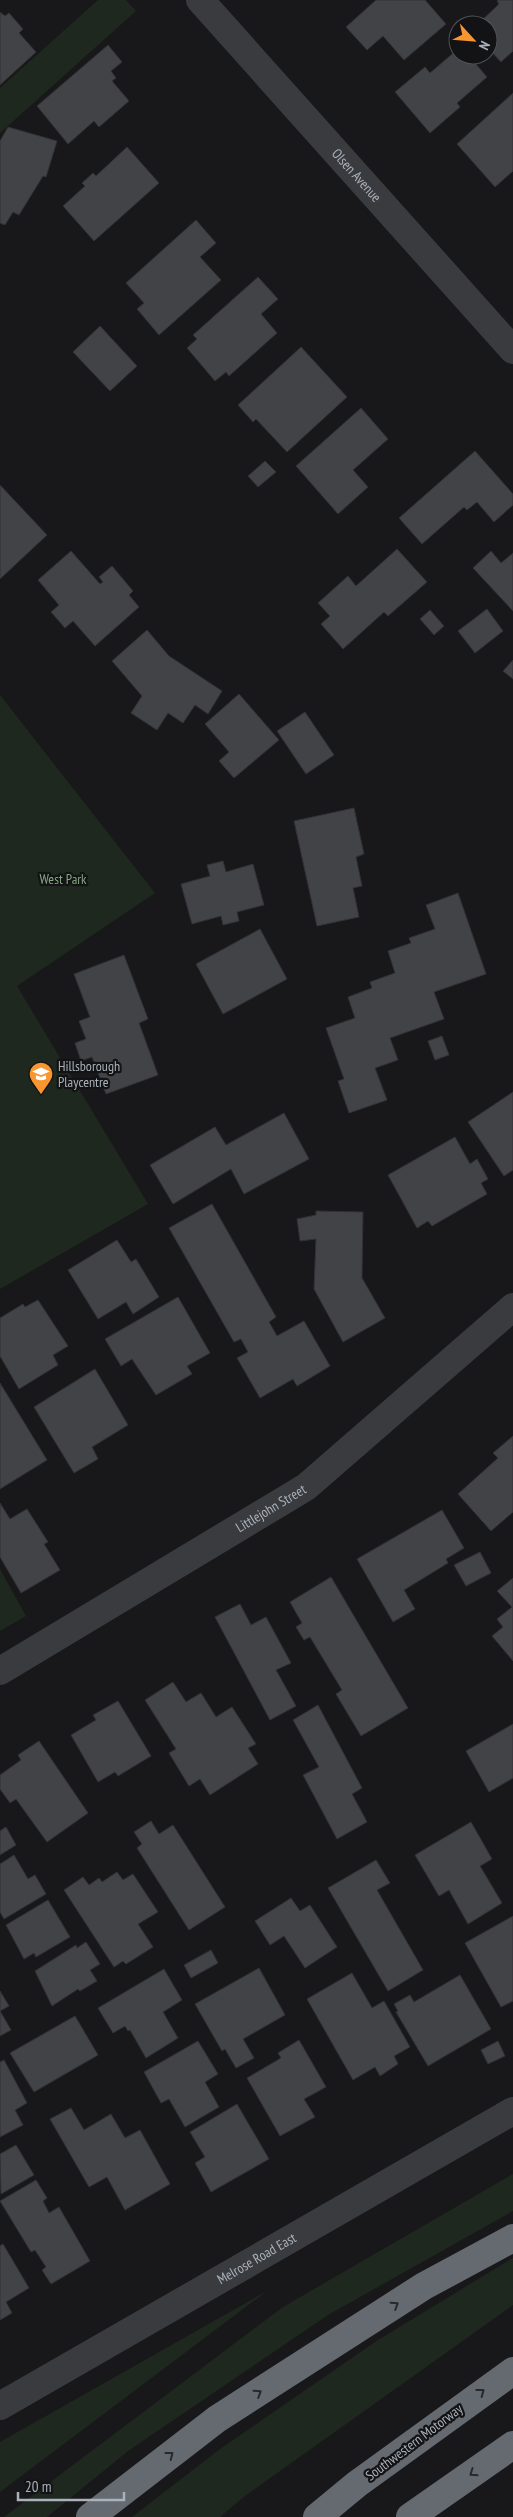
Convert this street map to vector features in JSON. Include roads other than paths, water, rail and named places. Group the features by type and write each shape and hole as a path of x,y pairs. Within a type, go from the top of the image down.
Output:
{"highway":[{"path":"90,2517 217,2419 424,2286 513,2238"},
{"name":"Southwestern Motorway","path":"317,2517 357,2484 513,2371"},
{"path":"410,2517 513,2445"}],"street":[{"name":"Olsen Avenue","path":"200,0 513,350"},
{"name":"Littlejohn Street","path":"0,1671 306,1487 513,1307"},
{"name":"Melrose Road East","path":"0,2406 513,2111"}],"place":[{"name":"Hillsborough Playcentre","path":"41,1095"}],"park label":[{"name":"West Park","path":"63,879"}]}
